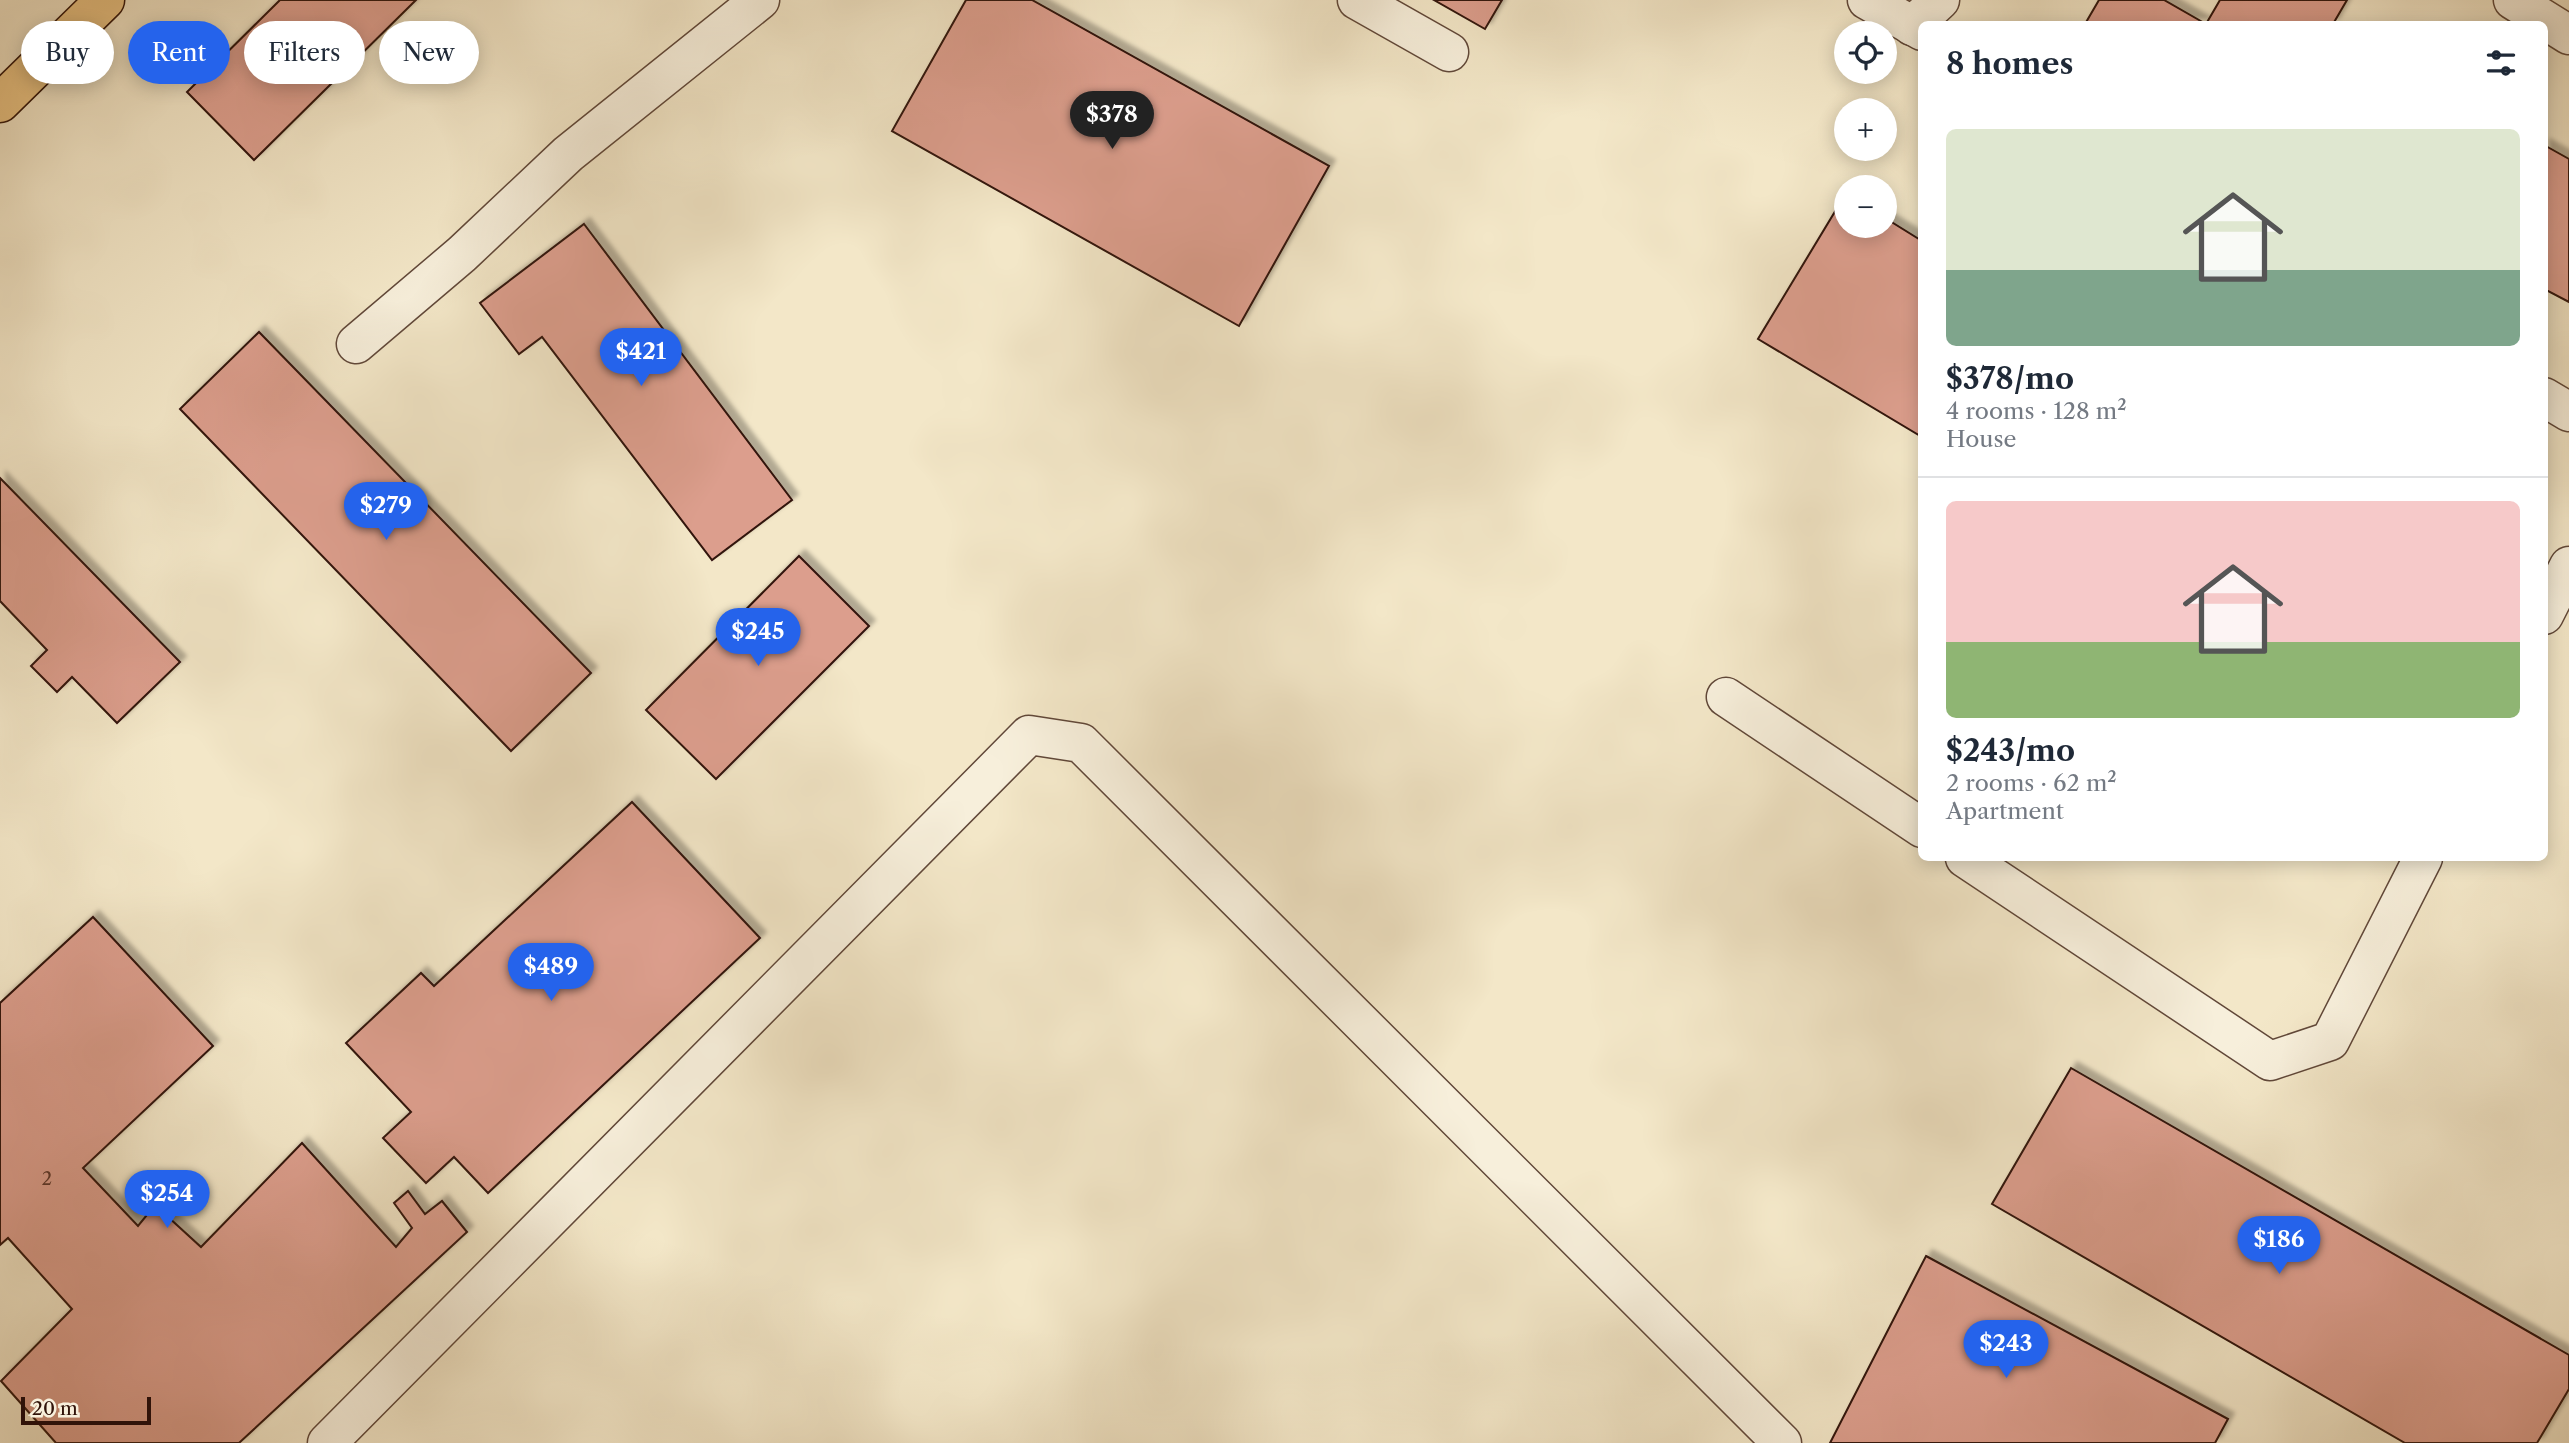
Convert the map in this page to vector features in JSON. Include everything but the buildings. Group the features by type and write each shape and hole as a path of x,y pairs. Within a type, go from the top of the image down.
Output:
{"main road":[{"path":"0,103 105,0"}],"street":[{"path":"356,344 462,254 568,155 760,0"},
{"path":"1357,0 1449,52"},
{"path":"1867,0 1917,29"},
{"path":"1923,21 1940,0"},
{"path":"2513,0 2548,21"},
{"path":"2548,21 2569,34"},
{"path":"2548,399 2569,412"},
{"path":"2548,607 2569,566"},
{"path":"1726,697 1918,825"},
{"path":"327,1443 1029,735 1081,743 1782,1443"},
{"path":"1970,861 2270,1061 2330,1041 2421,861"}]}
